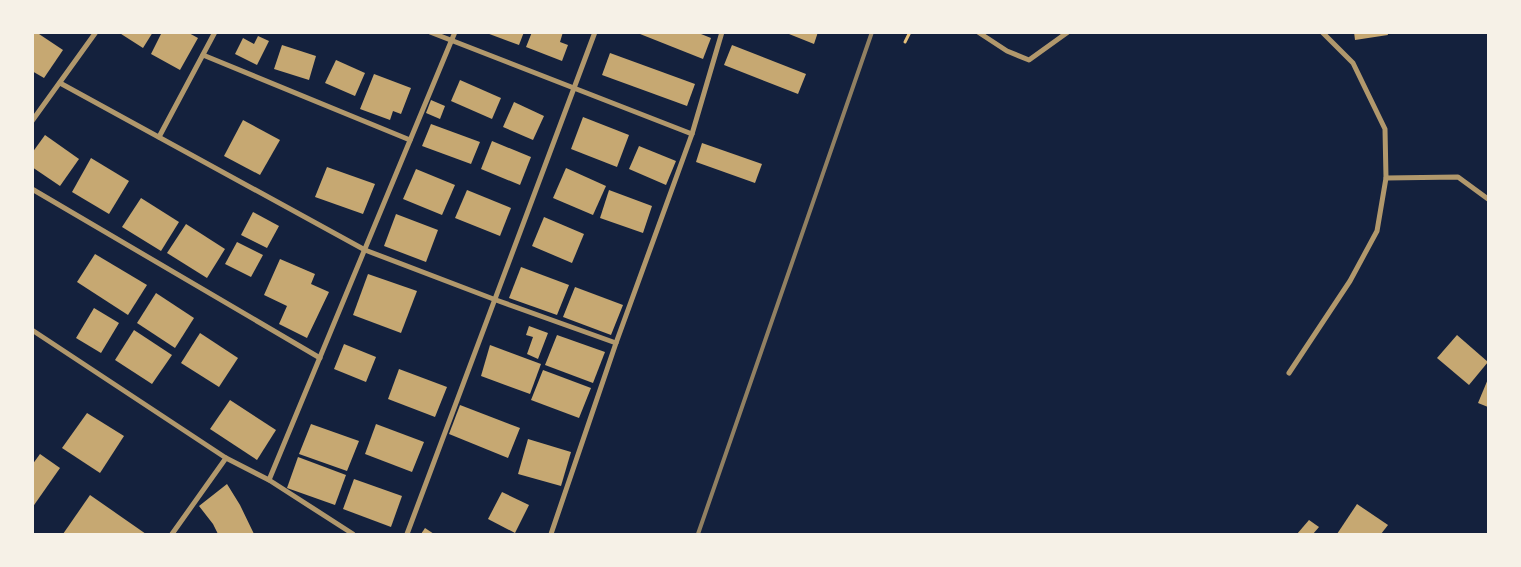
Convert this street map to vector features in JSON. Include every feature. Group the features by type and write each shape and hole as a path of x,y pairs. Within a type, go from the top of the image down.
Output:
{"street":[{"path":"32,122 96,32"},
{"path":"159,137 215,32"},
{"path":"430,32 692,134"},
{"path":"269,480 455,32"},
{"path":"407,534 596,32"},
{"path":"551,534 616,343 692,134 722,32"},
{"path":"978,32 1007,51 1029,60 1068,32"},
{"path":"1289,373 1350,281 1377,231 1386,178 1385,129 1353,63 1322,32"},
{"path":"203,55 410,140"},
{"path":"60,83 365,250 616,343"},
{"path":"1386,178 1458,177 1488,199"},
{"path":"32,189 320,358"},
{"path":"32,330 226,458 269,480 353,534"},
{"path":"172,534 226,458"}],"path":[{"path":"906,42 910,32"}],"building":[{"path":"32,32 36,32 63,50 44,78 32,71"},
{"path":"118,32 153,32 143,48"},
{"path":"162,32 187,32 198,38 180,70 151,54"},
{"path":"484,32 524,32 519,45"},
{"path":"532,32 563,32 560,42 568,45 562,61 526,47"},
{"path":"635,32 696,32 711,38 703,59"},
{"path":"784,32 818,32 814,44"},
{"path":"1354,32 1387,32 1388,35 1355,40"},
{"path":"258,36 269,41 257,65 235,54 243,38 254,44"},
{"path":"282,45 316,56 309,80 274,69"},
{"path":"732,45 806,74 798,94 724,65"},
{"path":"610,53 695,84 687,106 602,75"},
{"path":"336,60 365,73 355,96 325,83"},
{"path":"374,74 411,88 401,114 393,111 390,120 360,109"},
{"path":"460,80 501,98 492,119 451,101"},
{"path":"431,100 445,106 440,119 426,113"},
{"path":"514,102 544,116 533,140 503,127"},
{"path":"583,117 629,135 617,167 571,149"},
{"path":"243,120 280,140 260,175 224,156"},
{"path":"431,124 480,142 471,164 422,146"},
{"path":"45,135 79,159 60,186 32,167 32,153"},
{"path":"492,141 531,157 520,185 481,169"},
{"path":"702,143 762,164 755,183 696,162"},
{"path":"639,146 676,161 666,185 629,169"},
{"path":"91,158 129,181 109,214 72,192"},
{"path":"327,167 375,184 363,214 315,197"},
{"path":"566,168 606,186 593,215 553,198"},
{"path":"416,169 455,185 442,215 403,199"},
{"path":"467,190 511,208 500,236 455,218"},
{"path":"609,190 652,206 643,233 600,218"},
{"path":"141,198 179,222 161,251 122,227"},
{"path":"253,212 279,226 267,248 241,235"},
{"path":"396,214 438,230 426,262 384,246"},
{"path":"544,217 584,234 572,263 532,246"},
{"path":"186,224 225,249 207,278 167,253"},
{"path":"237,242 263,255 251,277 225,264"},
{"path":"95,254 147,285 128,315 77,282"},
{"path":"280,259 315,274 311,284 329,292 307,338 279,324 287,306 264,295"},
{"path":"521,267 569,285 557,315 509,298"},
{"path":"368,274 417,291 401,333 353,315"},
{"path":"575,287 623,305 611,335 563,317"},
{"path":"156,293 194,318 175,348 137,323"},
{"path":"94,308 119,323 101,353 76,338"},
{"path":"529,326 548,333 538,359 527,354 533,337 526,335"},
{"path":"134,330 172,355 152,384 115,360"},
{"path":"200,333 238,358 219,387 181,363"},
{"path":"557,335 605,352 593,383 545,365"},
{"path":"1457,335 1488,362 1469,385 1437,358"},
{"path":"344,344 376,357 366,382 334,369"},
{"path":"490,345 541,364 530,394 481,376"},
{"path":"399,369 447,387 435,417 388,399"},
{"path":"543,370 591,388 579,418 531,400"},
{"path":"1488,379 1488,407 1478,403"},
{"path":"230,400 276,430 257,460 210,429"},
{"path":"460,405 520,428 508,458 449,434"},
{"path":"87,413 124,436 100,473 62,448"},
{"path":"311,424 359,441 347,471 299,454"},
{"path":"376,424 424,442 412,472 365,454"},
{"path":"528,439 571,452 561,486 518,474"},
{"path":"40,454 60,468 32,508 32,465"},
{"path":"298,457 346,475 335,505 287,488"},
{"path":"354,479 402,496 391,527 343,509"},
{"path":"227,484 254,534 218,534 199,506"},
{"path":"502,492 529,505 515,533 488,519"},
{"path":"90,495 146,534 63,534"},
{"path":"1357,504 1388,525 1381,534 1337,534"},
{"path":"1309,520 1319,527 1313,534 1297,534"},
{"path":"425,528 434,534 421,534"}],"railway":[{"path":"698,534 872,32"}]}
